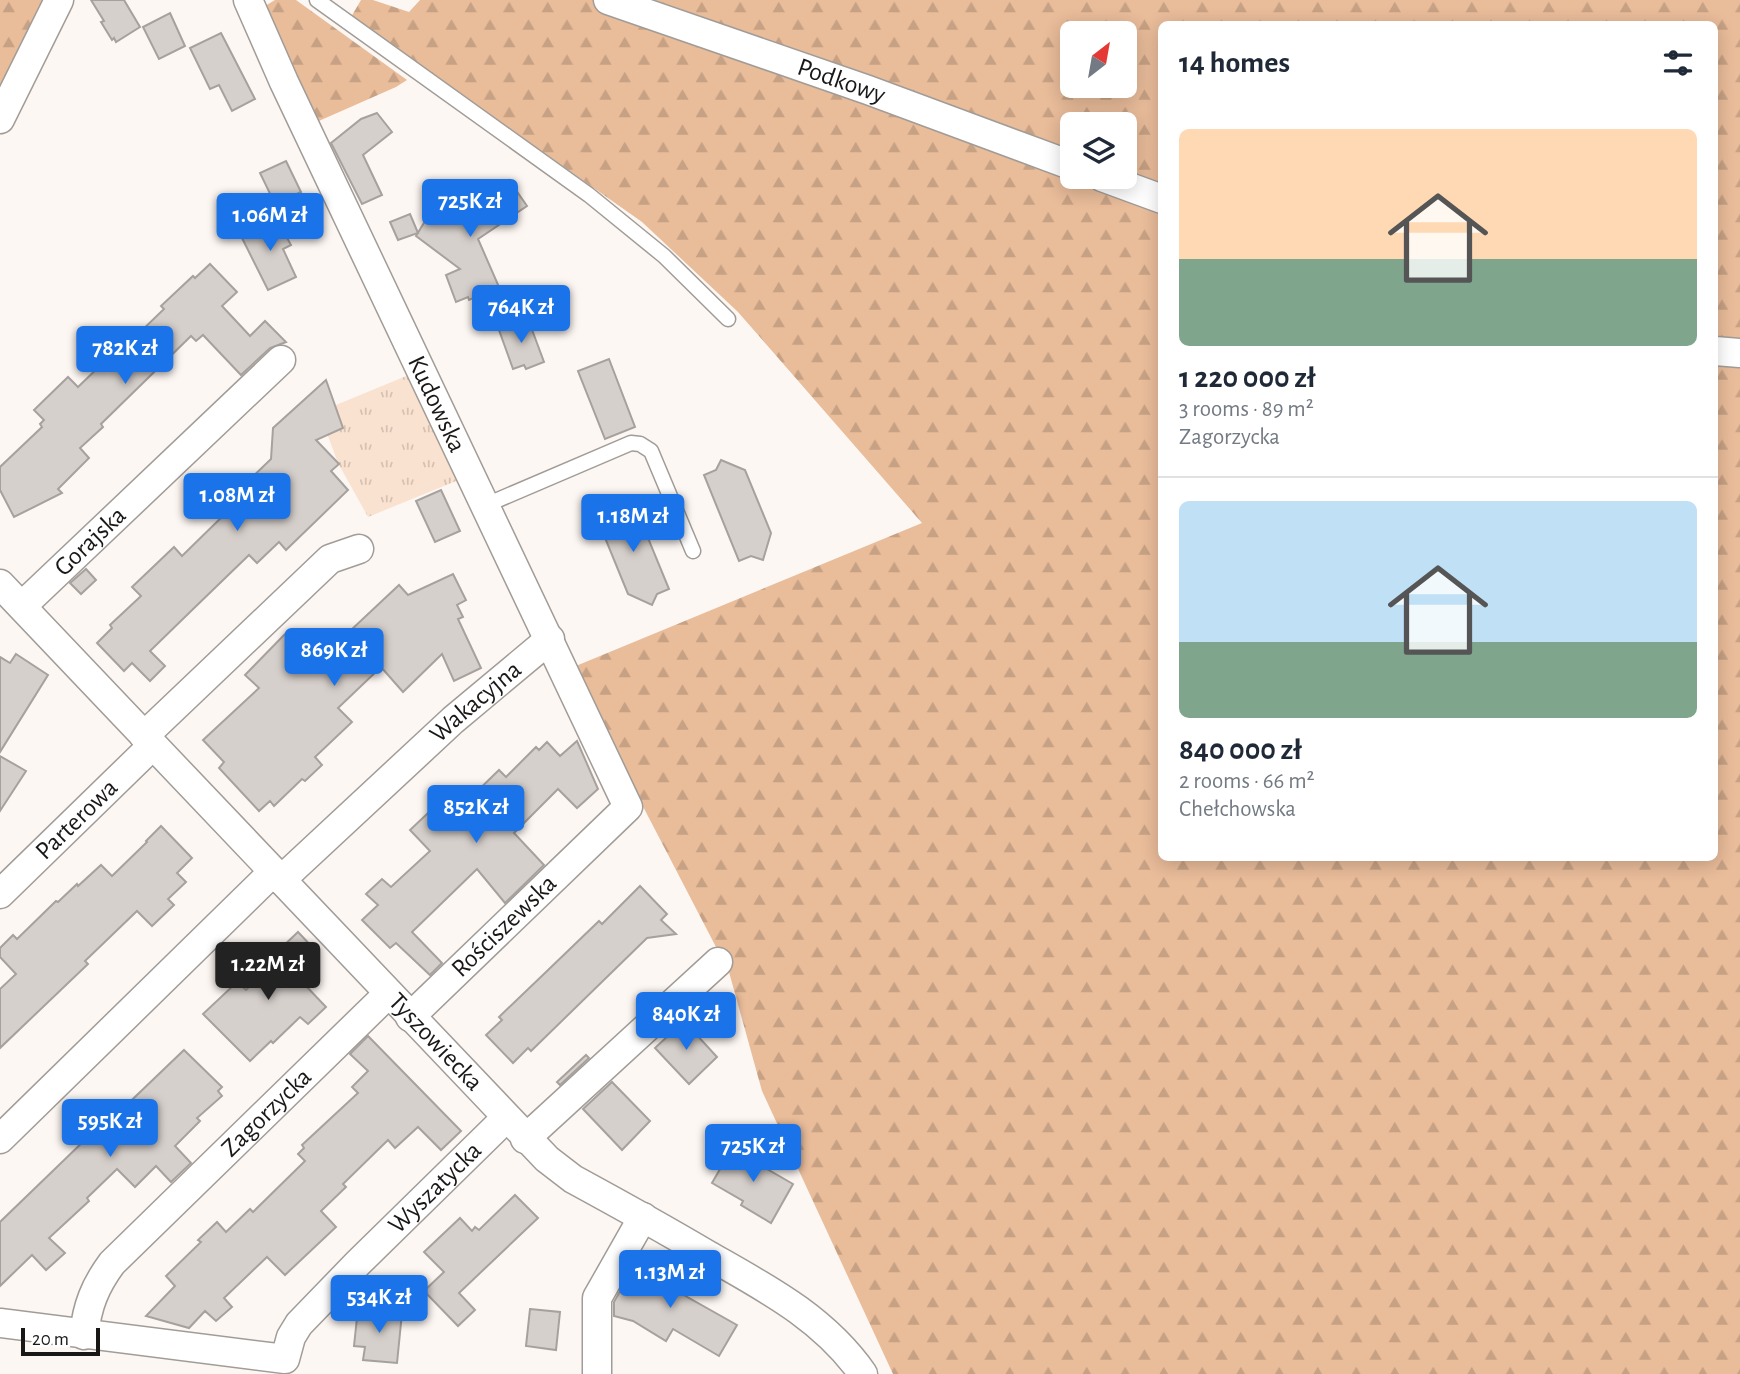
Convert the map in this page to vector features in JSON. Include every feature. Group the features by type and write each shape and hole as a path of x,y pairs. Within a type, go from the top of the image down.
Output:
{"street":[{"path":"0,119 59,0"},
{"name":"Kudowska","path":"248,0 628,807"},
{"name":"Podkowy","path":"608,0 868,90 1060,161"},
{"path":"1135,189 1158,198"},
{"path":"1718,351 1740,352"},
{"name":"Gorajska","path":"22,606 281,360"},
{"name":"Parterowa","path":"0,894 330,559 359,549"},
{"name":"Tyszowiecka","path":"0,584 547,1159 573,1179 786,1299 825,1330 850,1355 863,1374"},
{"name":"Wakacyjna","path":"0,1139 277,876 453,720 550,639"},
{"name":"Rościszewska","path":"410,1017 628,807"},
{"name":"Wyszatycka","path":"0,1323 289,1366 291,1337 299,1324 358,1262 718,962"},
{"name":"Zagorzycka","path":"84,1335 89,1301 97,1283 112,1263 388,994"},
{"path":"597,1374 597,1298 643,1217"}],"lane":[{"path":"317,0 589,195 664,256 728,319"},
{"path":"485,505 631,443 640,444 651,451 693,551"}],"green space":[{"path":"0,0 47,0 0,94"},
{"path":"275,0 296,0 407,80 312,124 260,9"},
{"path":"361,0 373,0 409,12 420,0 1740,0 1740,1374 893,1374 762,1091 729,972 571,668 922,523 738,312 642,222 351,17"},
{"path":"411,374 461,479 368,517 338,463 319,412"}],"building":[{"path":"91,0 124,0 140,27 116,42 114,38 112,40"},
{"path":"170,13 185,46 159,59 143,27"},
{"path":"221,33 255,99 232,111 219,85 210,89 190,48"},
{"path":"377,113 392,132 363,155 382,195 362,204 331,143 361,119"},
{"path":"286,161 301,192 275,204 260,173"},
{"path":"509,180 527,206 478,239 499,287 469,300 468,297 456,302 446,275 460,269 416,236 436,203 456,216"},
{"path":"410,214 418,233 398,240 390,222"},
{"path":"276,218 291,245 283,249 296,277 268,290 240,234"},
{"path":"210,264 237,292 222,306 250,336 265,321 286,342 270,348 241,375 203,335 196,341 191,336 80,448 89,458 58,489 62,493 14,517 0,490 0,467 42,427 40,424 44,420 34,410 68,377 78,387 132,335 134,338 164,309 161,306 193,276 195,278"},
{"path":"528,319 544,362 526,369 524,365 513,369 499,330"},
{"path":"609,359 635,427 605,439 578,371"},
{"path":"326,380 343,428 316,440 339,464 331,471 348,490 286,550 279,542 257,563 249,555 150,651 165,666 150,681 132,663 124,671 97,643 112,628 110,625 141,596 132,587 174,547 182,556 230,509 224,504 271,459 273,428"},
{"path":"721,460 745,470 771,533 763,560 751,556 739,561 704,475 716,470"},
{"path":"441,490 460,531 435,542 416,501"},
{"path":"634,504 669,589 657,594 652,605 628,594 601,528 611,505 622,508"},
{"path":"86,569 96,580 81,594 70,583"},
{"path":"453,574 466,600 457,605 463,617 458,619 481,668 454,681 442,654 403,692 381,667 338,708 352,722 315,757 322,765 305,781 302,779 274,806 270,801 259,811 219,768 224,762 203,740 259,688 245,675 288,631 321,665 354,633 351,630 399,585 408,595"},
{"path":"16,654 48,675 0,752 0,657 10,663"},
{"path":"577,741 598,789 577,808 558,789 514,833 544,865 505,903 477,869 412,932 442,963 430,975 396,943 390,948 362,920 378,905 366,894 382,879 391,887 430,851 410,830 445,797 452,804 459,798 464,804 499,770 506,777 536,747 539,750 547,742 560,756"},
{"path":"0,756 26,771 0,811"},
{"path":"161,826 192,858 177,873 186,882 168,899 174,905 152,926 137,911 85,961 88,964 0,1048 0,989 16,974 0,957 0,948 13,935 17,939 56,901 101,865 112,876"},
{"path":"640,886 667,914 661,920 676,934 647,938 531,1051 528,1048 513,1063 486,1035 502,1020 499,1017 599,921 602,924"},
{"path":"298,932 315,950 298,967 311,982 306,986 326,1007 308,1024 300,1017 250,1061 203,1014 237,982 246,990 284,953 280,949"},
{"path":"684,1021 717,1057 689,1084 655,1048"},
{"path":"368,1036 461,1131 441,1150 418,1127 395,1148 388,1140 343,1184 346,1187 321,1211 336,1227 285,1275 267,1257 224,1298 232,1307 216,1321 205,1311 189,1328 146,1316 175,1286 166,1276 201,1242 198,1240 217,1222 226,1232 250,1209 253,1212 305,1161 298,1154 304,1148 302,1145 358,1093 352,1087 368,1071 350,1054"},
{"path":"184,1050 222,1087 218,1091 222,1096 197,1118 200,1121 175,1146 191,1163 171,1182 156,1166 135,1187 117,1169 87,1198 89,1201 49,1238 65,1253 46,1270 32,1255 0,1286 0,1222 88,1137 71,1120 88,1104 100,1117 107,1110 114,1117"},
{"path":"586,1055 589,1058 560,1085 557,1082"},
{"path":"612,1082 650,1121 622,1150 583,1109"},
{"path":"734,1145 765,1162 762,1166 793,1184 771,1223 741,1205 743,1201 712,1183"},
{"path":"515,1195 538,1218 459,1293 475,1310 458,1326 424,1291 444,1272 424,1252 460,1218 472,1231 475,1227 479,1230"},
{"path":"637,1261 676,1281 675,1290 737,1325 719,1356 673,1329 666,1341 633,1321 614,1316 614,1302"},
{"path":"358,1308 402,1313 397,1363 363,1360 365,1347 354,1346"},
{"path":"530,1309 560,1312 556,1350 526,1346"}]}
